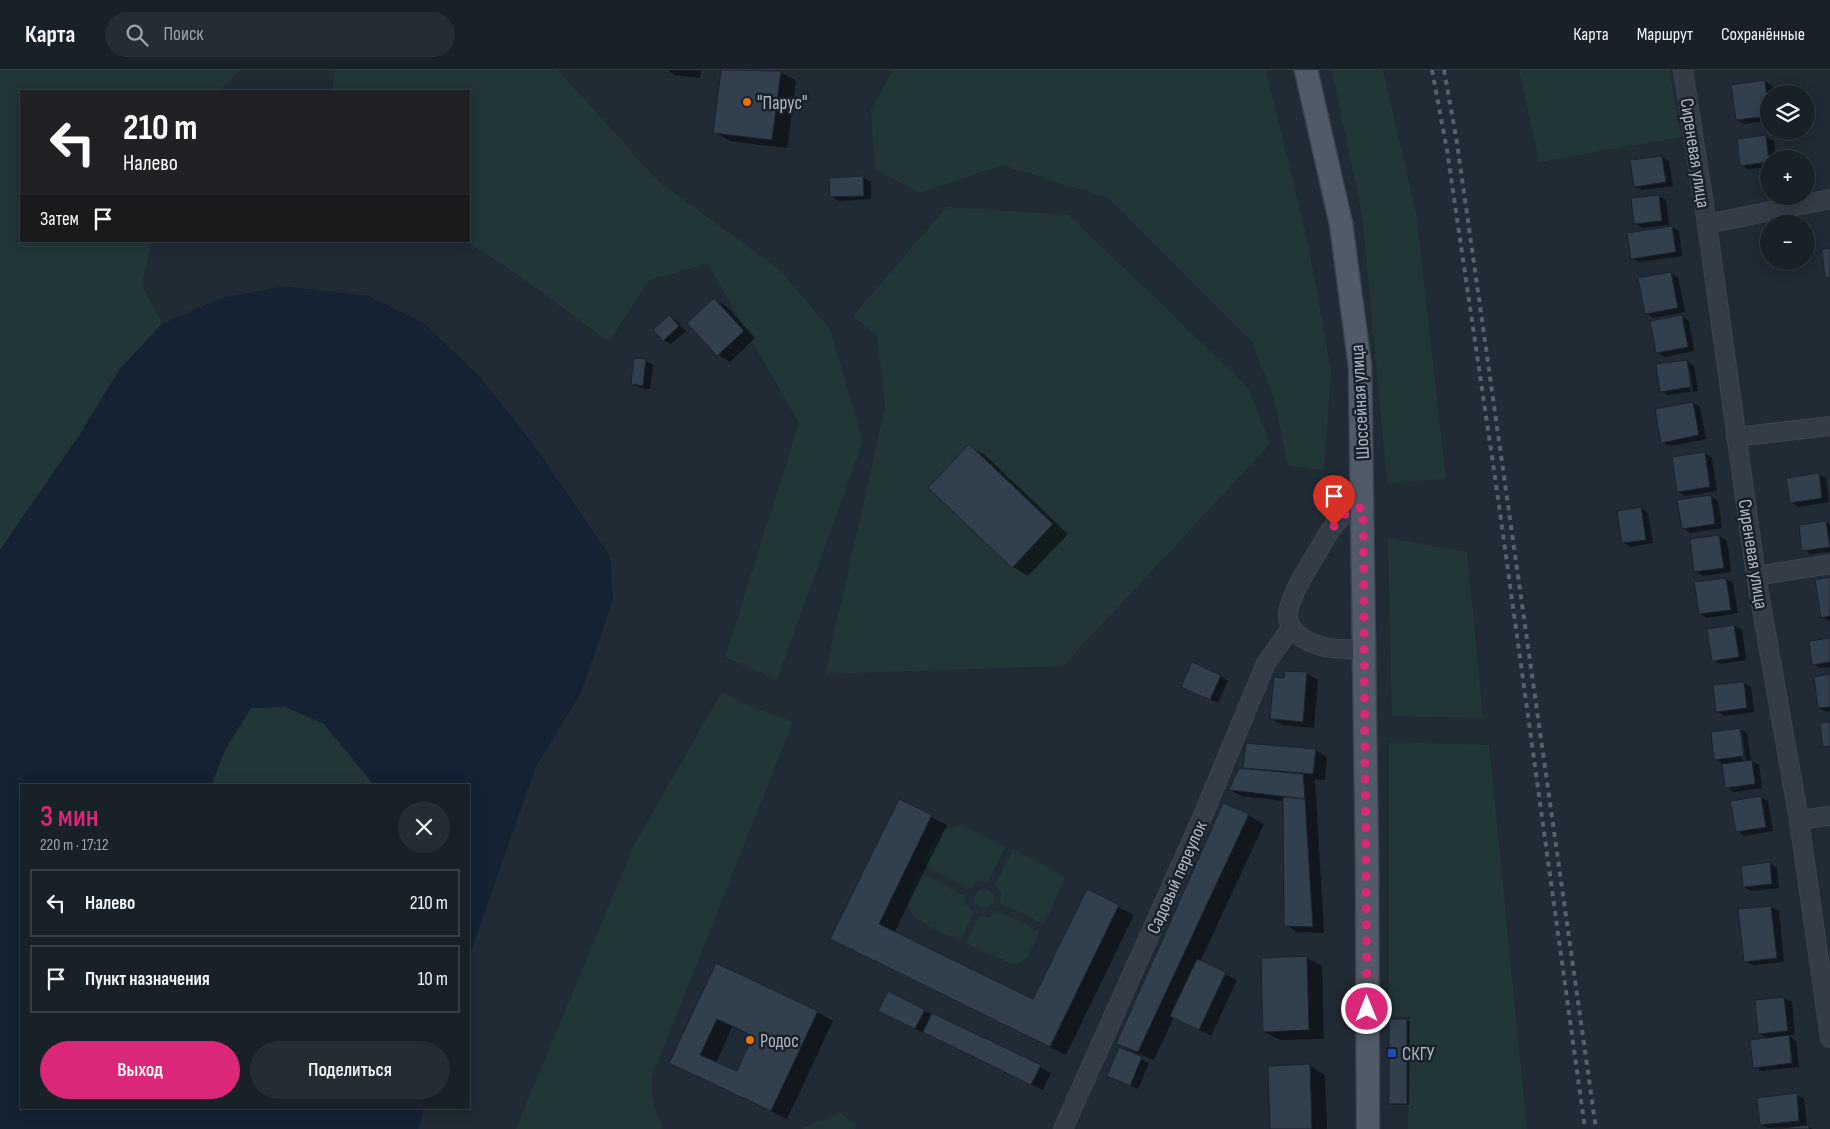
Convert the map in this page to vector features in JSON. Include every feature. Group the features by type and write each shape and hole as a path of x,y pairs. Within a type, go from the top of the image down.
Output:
{"main road":[{"name":"Шоссейная улица","path":"1306,70 1341,224 1360,366 1365,649 1368,1129"}],"street":[{"name":"Сиреневая улица","path":"1683,70 1708,224 1756,576 1826,984 1830,1038"},
{"path":"1708,224 1830,199"},
{"path":"1736,437 1830,426"},
{"path":"1363,507 1346,513 1334,526 1307,569 1287,614 1291,628 1302,638 1318,646 1345,650 1365,649"},
{"path":"1756,576 1830,564"},
{"name":"Садовый переулок","path":"1063,1129 1202,820 1266,663 1291,628"},
{"path":"1799,820 1830,816"}],"green space":[{"path":"0,70 241,70 220,90 20,90 20,242 152,242 142,285 162,324 119,370 80,434 0,550"},
{"path":"327,70 558,70 659,182 779,269 830,329 863,441 777,680 725,657 799,423 708,264 649,280 609,342 517,274 468,242 470,242 470,90 332,90 335,71"},
{"path":"893,70 1266,70 1308,244 1331,370 1324,470 1287,465 1275,401 1251,340 1108,198 1002,165 919,193 875,169 871,110"},
{"path":"1332,70 1383,70 1416,213 1446,479 1387,483 1363,221"},
{"path":"1519,70 1669,70 1681,137 1539,162"},
{"path":"947,207 1069,215 1249,389 1270,444 1063,666 825,674 885,407 877,336 853,316"},
{"path":"1388,538 1467,552 1483,718 1392,716"},
{"path":"722,692 754,708 793,722 652,1077 652,1099 662,1129 516,1129 635,843"},
{"path":"286,707 324,724 373,784 211,784 225,750 251,708"},
{"path":"1389,742 1489,745 1527,1129 1408,1129 1409,1017 1389,1017"},
{"path":"953,826 962,826 1005,847 988,882 980,881 970,888 923,865 932,844 941,833"},
{"path":"1013,849 1056,871 1063,878 1063,882 1044,924 1000,903 1001,893 995,885"},
{"path":"919,872 965,896 966,905 974,913 960,941 926,925 912,913 908,906 908,898"},
{"path":"984,889 991,892 994,899 991,906 984,909 977,906 974,899 977,892"},
{"path":"997,910 1039,932 1028,956 1016,964 1012,964 966,943 979,916 989,917"},
{"path":"839,1112 855,1124 855,1129 801,1129"}],"water":[{"path":"283,286 369,296 424,323 480,377 534,445 610,556 613,599 581,693 536,766 470,954 470,784 373,784 324,724 286,707 251,708 225,750 211,784 20,784 20,1109 424,1109 418,1129 0,1129 0,550 80,434 119,370 162,324 219,299"}],"building":[{"name":"\"Парус\"","path":"721,70 781,71 772,140 713,133"},
{"path":"1765,80 1766,85 1760,85 1760,117 1736,120 1731,85"},
{"path":"1760,136 1760,140 1767,140 1768,150 1760,150 1760,163 1740,166 1737,139"},
{"path":"1662,156 1666,182 1634,187 1630,160"},
{"path":"863,176 864,196 830,197 829,178"},
{"path":"1659,195 1662,221 1634,224 1631,198"},
{"path":"1672,226 1676,252 1631,259 1627,233"},
{"path":"1830,248 1830,277 1825,278 1822,249"},
{"path":"1671,272 1678,308 1645,314 1638,278"},
{"path":"714,298 744,331 717,356 687,323"},
{"path":"669,315 679,326 663,341 653,330"},
{"path":"1682,315 1688,347 1656,353 1650,321"},
{"path":"634,358 646,359 643,386 631,384"},
{"path":"1687,360 1691,387 1660,392 1656,364"},
{"path":"1693,402 1699,435 1661,443 1655,409"},
{"path":"969,444 1053,524 1012,568 928,488"},
{"path":"1705,452 1710,487 1677,492 1672,457"},
{"path":"1819,473 1822,498 1790,503 1786,478"},
{"path":"1711,495 1715,524 1682,529 1677,500"},
{"path":"1641,507 1646,540 1622,543 1617,511"},
{"path":"1826,521 1830,547 1802,551 1799,525"},
{"path":"1719,535 1724,568 1694,572 1690,539"},
{"path":"1830,577 1830,616 1821,618 1815,580"},
{"path":"1726,578 1731,610 1699,614 1694,582"},
{"path":"1734,625 1739,657 1712,661 1707,629"},
{"path":"1830,638 1830,662 1812,665 1809,641"},
{"path":"1192,662 1221,675 1210,700 1181,687"},
{"path":"1285,671 1307,672 1303,722 1270,719 1274,677 1284,678"},
{"path":"1830,674 1830,707 1818,708 1814,677"},
{"path":"1744,682 1747,708 1716,712 1713,685"},
{"path":"1830,722 1830,746 1823,747 1820,723"},
{"path":"1740,728 1744,756 1714,760 1711,732"},
{"path":"1246,743 1316,749 1313,774 1243,768"},
{"path":"1752,760 1755,784 1725,788 1722,764"},
{"path":"1239,768 1303,774 1305,799 1229,790"},
{"path":"1761,796 1766,827 1736,832 1730,801"},
{"path":"1283,797 1305,799 1313,927 1284,926"},
{"path":"899,799 932,815 879,924 1033,999 1087,889 1119,905 1050,1047 830,939"},
{"path":"1223,803 1249,814 1138,1052 1116,1044"},
{"path":"1770,862 1772,884 1743,887 1741,866"},
{"path":"1771,906 1777,958 1744,962 1738,909"},
{"path":"1307,956 1309,1030 1263,1032 1261,958"},
{"path":"1197,959 1226,972 1199,1030 1170,1016"},
{"path":"716,963 818,1011 771,1111 669,1063","holes":["717,1019 753,1036 737,1071 700,1055"]},
{"path":"888,991 925,1010 915,1029 878,1011"},
{"path":"1784,997 1788,1031 1758,1034 1755,1000"},
{"path":"932,1013 1041,1065 1031,1085 923,1032"},
{"path":"1389,1019 1407,1019 1407,1104 1389,1104"},
{"path":"1789,1035 1792,1063 1753,1068 1750,1040"},
{"path":"1119,1047 1142,1057 1130,1086 1107,1076"},
{"path":"1310,1064 1312,1129 1270,1129 1268,1066"},
{"path":"1797,1093 1799,1121 1760,1125 1757,1098"},
{"path":"1808,1125 1809,1129 1775,1129"}],"railway":[{"path":"1432,70 1447,150 1498,498 1585,1129"},
{"path":"1444,70 1457,143 1596,1129"}],"place":[{"name":"\"Парус\"","path":"747,102"},
{"name":"Родос","path":"750,1040"},
{"name":"СКГУ","path":"1392,1053"}],"route":[{"path":"1334,526 1346,513 1363,507 1367,1009"}]}
